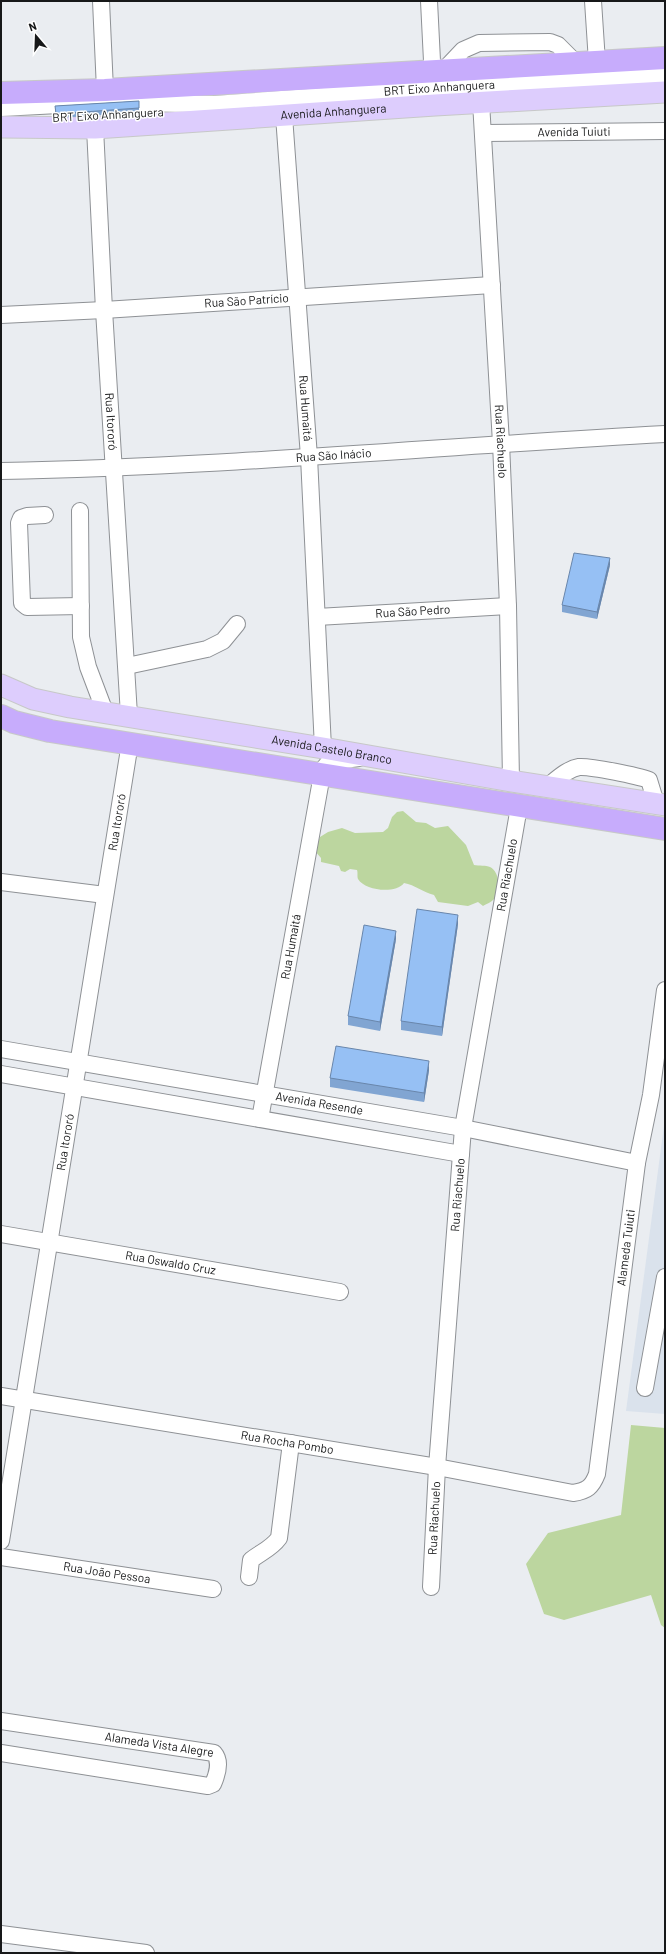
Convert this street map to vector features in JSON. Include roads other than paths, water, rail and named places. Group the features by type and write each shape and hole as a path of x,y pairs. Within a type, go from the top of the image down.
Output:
{"highway":[{"name":"Avenida Anhanguera","path":"1,93 436,83 586,62 665,58"},
{"path":"1,716 14,722 50,731 519,807 665,829"}],"main road":[{"name":"Avenida Anhanguera","path":"1,127 95,128 284,116 436,83 481,102 665,92"},
{"name":"Avenida Castelo Branco","path":"1,685 33,699 70,707 129,715 511,781 660,804"}],"street":[{"path":"101,1 105,90"},
{"path":"429,1 436,83"},
{"path":"586,62 593,1"},
{"name":"BRT Eixo Anhanguera","path":"1,114 51,119 152,115 214,104 436,83 665,75"},
{"name":"Rua Riachuelo","path":"481,102 501,443 508,606 511,781"},
{"name":"BRT Eixo Anhanguera","path":"1,108 89,103 214,104"},
{"name":"Rua Humaitá","path":"284,116 309,457 318,617 323,748"},
{"name":"Rua Itororó","path":"95,128 104,310 129,715"},
{"name":"Avenida Tuiuti","path":"484,133 665,131"},
{"name":"Rua São Patrício","path":"1,315 104,310 296,296 492,285"},
{"name":"Rua São Inácio","path":"1,471 114,469 501,443 665,434"},
{"path":"80,512 81,637 88,668 106,712"},
{"path":"45,514 21,518 19,523 22,603 27,607 81,606"},
{"name":"Rua São Pedro","path":"318,617 508,606"},
{"path":"127,666 207,649 223,641 237,624"},
{"name":"Rua Itororó","path":"1,1541 130,743"},
{"path":"322,774 324,767 329,762 373,756"},
{"name":"Rua Humaitá","path":"260,1119 322,774"},
{"name":"Rua Riachuelo","path":"431,1587 437,1467 463,1128 519,807"},
{"path":"1,882 105,895"},
{"name":"Alameda Tuiuti","path":"573,1493 583,1492 593,1486 597,1474 637,1163 658,1097 665,990"},
{"name":"Avenida Resende","path":"1,1049 265,1096 463,1128 637,1163"},
{"name":"Avenida Resende","path":"1,1074 461,1154"},
{"name":"Rua Oswaldo Cruz","path":"1,1234 340,1292"},
{"path":"645,1388 665,1278"},
{"name":"Rua Rocha Pombo","path":"1,1396 437,1467 573,1493"},
{"path":"249,1577 251,1560 272,1547 279,1538 291,1443"},
{"name":"Rua João Pessoa","path":"1,1557 214,1590"},
{"name":"Alameda Vista Alegre","path":"1,1721 214,1753 218,1760 216,1778 213,1784 208,1786 1,1753"},
{"path":"1,1934 84,1949 146,1953"}]}
